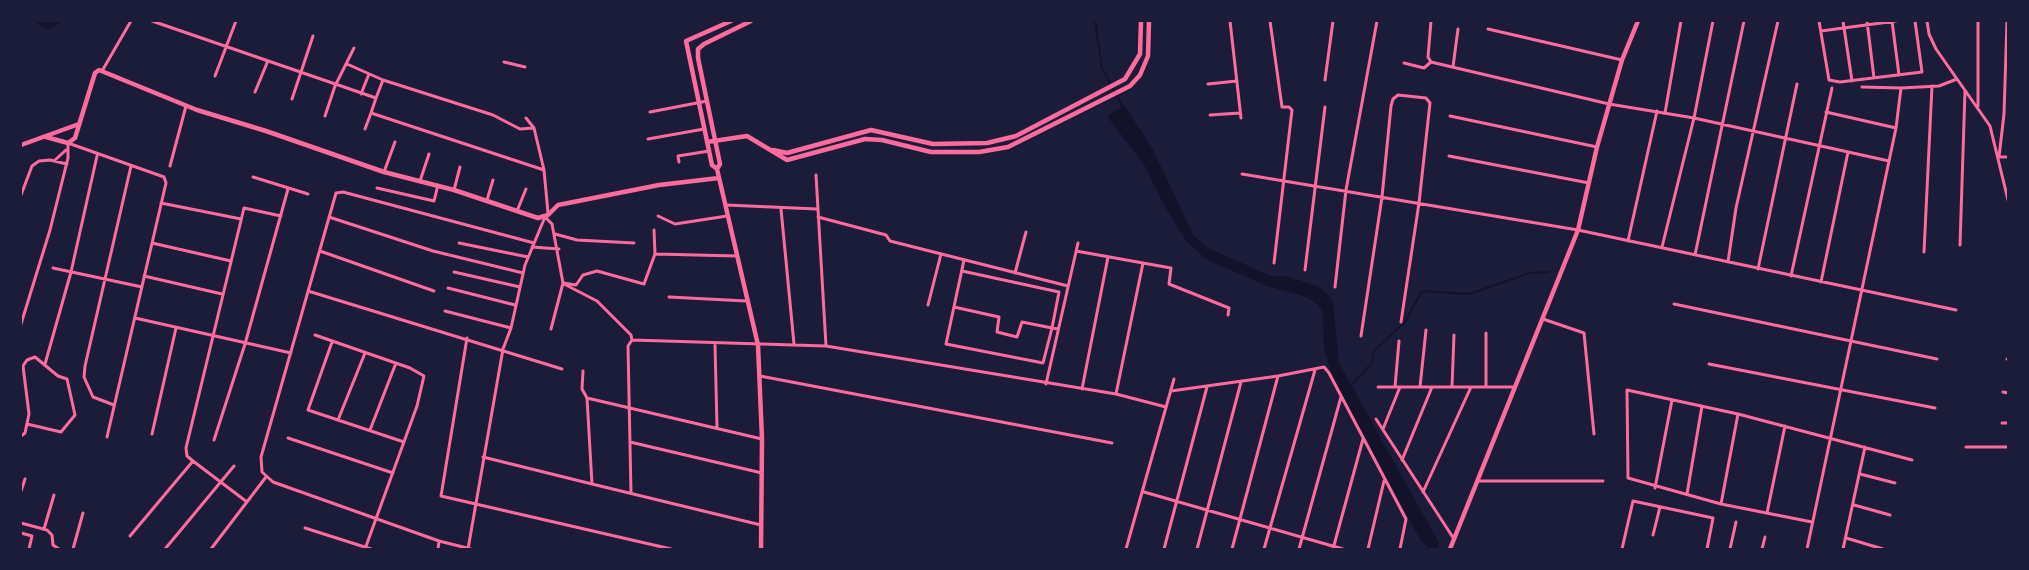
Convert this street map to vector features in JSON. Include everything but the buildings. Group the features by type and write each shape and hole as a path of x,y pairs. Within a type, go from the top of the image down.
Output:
{"street":[{"path":"102,71 131,21"},
{"path":"152,21 268,63 376,98"},
{"path":"215,76 236,21"},
{"path":"731,21 686,41 712,165 717,169 758,345 762,439 761,549"},
{"path":"717,169 720,164 698,50 704,44 751,21"},
{"path":"766,149 787,153 871,130 933,144 995,142 1016,136 1125,79 1140,54 1141,21"},
{"path":"707,142 747,136 787,160 871,139 931,152 988,151 1019,143 1130,86 1143,69 1148,56 1149,21"},
{"path":"1230,21 1241,118"},
{"path":"1270,21 1282,107 1289,107 1292,110 1274,263"},
{"path":"1324,80 1333,21"},
{"path":"1335,287 1346,190 1377,21"},
{"path":"1431,21 1428,57 1431,62 1609,104 1694,118 1889,160"},
{"path":"1452,544 1578,230 1609,104 1622,60 1638,21"},
{"path":"1665,113 1681,21"},
{"path":"1662,248 1694,118 1713,21"},
{"path":"1695,255 1744,21"},
{"path":"1728,262 1736,208 1778,21"},
{"path":"1819,21 1829,81 1852,81 1922,72 1915,21"},
{"path":"1844,21 1852,81"},
{"path":"1820,31 1894,21 1899,75"},
{"path":"1927,21 1929,34 1936,49 1990,126 2008,200"},
{"path":"1978,21 1978,106"},
{"path":"1999,157 2004,114 2007,21"},
{"path":"1867,23 1874,78"},
{"path":"1453,67 1458,29"},
{"path":"1488,29 1622,60"},
{"path":"292,99 314,36"},
{"path":"325,116 335,86 354,48"},
{"path":"504,62 525,67"},
{"path":"1404,63 1424,68 1431,62"},
{"path":"255,92 268,63"},
{"path":"346,64 383,80 493,115 520,129 534,128"},
{"path":"21,324 50,230 67,164 68,143 75,138 95,73 102,71 186,106 384,172 438,185 538,218 546,216"},
{"path":"361,94 369,74"},
{"path":"1862,87 1932,86 1957,79"},
{"path":"365,129 383,80"},
{"path":"1208,84 1237,81"},
{"path":"1758,269 1797,84"},
{"path":"1924,252 1932,86"},
{"path":"1791,276 1817,145 1832,88"},
{"path":"1807,549 1896,128 1902,88"},
{"path":"1960,245 1965,90"},
{"path":"1361,336 1382,197 1393,99 1398,95 1426,98 1430,103 1419,203 1401,322"},
{"path":"650,112 709,100"},
{"path":"170,166 186,106"},
{"path":"1305,270 1314,186 1326,107"},
{"path":"1628,241 1657,111"},
{"path":"1826,112 1896,128"},
{"path":"371,113 544,170"},
{"path":"1210,115 1240,113"},
{"path":"1450,116 1597,147"},
{"path":"526,118 534,128 544,170 546,216 552,224 559,249 563,283 551,328"},
{"path":"21,145 79,124"},
{"path":"648,139 704,129"},
{"path":"46,137 164,177 166,183 107,437"},
{"path":"384,172 395,142"},
{"path":"55,160 67,150"},
{"path":"679,162 678,156 709,151"},
{"path":"1821,282 1848,152"},
{"path":"420,181 429,154"},
{"path":"45,364 70,272 97,156"},
{"path":"1449,156 1589,183"},
{"path":"1999,157 2008,157"},
{"path":"21,195 32,166 39,161 55,160 67,164"},
{"path":"114,405 93,398 84,377 131,166"},
{"path":"454,190 460,167"},
{"path":"1242,174 1578,230 1956,310"},
{"path":"816,175 826,346"},
{"path":"253,177 308,194"},
{"path":"559,249 533,245 336,193 261,457 262,471 266,477 438,541 469,549 503,349 512,328 515,305 528,257 533,245 546,216 558,205 665,184 719,178"},
{"path":"487,200 493,180"},
{"path":"377,188 434,201 438,185"},
{"path":"214,440 245,344 288,189"},
{"path":"517,211 526,189"},
{"path":"161,203 241,219"},
{"path":"724,205 817,209"},
{"path":"248,502 187,456 186,447 244,208 280,216"},
{"path":"781,208 794,345"},
{"path":"658,216 675,224 727,216"},
{"path":"329,217 433,251 523,273"},
{"path":"818,217 886,235 890,241 1068,286"},
{"path":"563,283 576,285 583,275 597,271 644,284 655,254 654,230"},
{"path":"1015,273 1026,232"},
{"path":"555,234 577,240 634,243"},
{"path":"152,243 231,261"},
{"path":"459,243 528,257"},
{"path":"1046,384 1078,243"},
{"path":"320,251 434,291"},
{"path":"1076,251 1171,268 1169,284 1229,308 1228,315"},
{"path":"655,254 737,256"},
{"path":"928,305 940,254"},
{"path":"1082,389 1107,257"},
{"path":"962,271 1059,292 1043,363 946,344 964,260"},
{"path":"1116,394 1143,263"},
{"path":"53,268 142,287"},
{"path":"454,272 520,287"},
{"path":"144,276 222,294"},
{"path":"563,283 597,301 632,335 628,346 631,493"},
{"path":"448,288 515,305"},
{"path":"308,291 562,369"},
{"path":"669,297 746,301"},
{"path":"1674,304 1937,359"},
{"path":"954,307 999,317 997,332 1017,337 1022,322 1058,330"},
{"path":"445,311 512,328"},
{"path":"135,318 291,353"},
{"path":"1543,319 1584,333 1594,434"},
{"path":"152,434 176,328"},
{"path":"1420,387 1426,330"},
{"path":"1486,333 1486,387"},
{"path":"315,335 396,363 424,376 417,406 365,548"},
{"path":"1452,387 1454,335"},
{"path":"467,338 441,496 671,549"},
{"path":"632,340 716,345 826,346 1116,394 1166,406"},
{"path":"1395,387 1400,341"},
{"path":"332,342 308,410 404,442"},
{"path":"716,345 717,428"},
{"path":"338,420 365,353"},
{"path":"21,436 25,433 29,414 24,363 35,357 58,376 67,379 75,415 61,432 27,424"},
{"path":"370,430 396,363"},
{"path":"1708,364 1935,408"},
{"path":"1171,391 1324,368 1406,519 1400,549"},
{"path":"1264,549 1315,370"},
{"path":"583,371 582,389 587,398 592,484"},
{"path":"759,376 1112,443"},
{"path":"1232,549 1278,376"},
{"path":"1126,549 1144,492 1174,379"},
{"path":"1197,549 1241,382"},
{"path":"1164,549 1207,387"},
{"path":"1378,387 1515,387"},
{"path":"1383,429 1400,387"},
{"path":"1402,460 1432,387"},
{"path":"1423,492 1471,387"},
{"path":"1812,522 1721,504 1655,488 1628,478 1627,390 1738,414 1912,460"},
{"path":"1299,549 1341,397"},
{"path":"587,398 762,439"},
{"path":"1655,488 1672,400"},
{"path":"1687,494 1702,406"},
{"path":"1721,504 1738,414"},
{"path":"1376,419 1423,492 1452,544"},
{"path":"2002,423 2008,423"},
{"path":"1767,513 1785,426"},
{"path":"1334,548 1363,437"},
{"path":"288,438 393,473"},
{"path":"630,442 762,473"},
{"path":"1844,549 1865,447"},
{"path":"1966,447 2008,447"},
{"path":"483,457 761,526"},
{"path":"130,536 193,461"},
{"path":"165,549 234,466"},
{"path":"1860,474 1895,483"},
{"path":"211,549 266,477"},
{"path":"21,491 25,479"},
{"path":"1368,549 1385,479"},
{"path":"1476,481 1603,481"},
{"path":"1144,492 1343,549"},
{"path":"44,529 54,495"},
{"path":"1622,549 1632,502 1713,518 1707,549"},
{"path":"1853,505 1890,515"},
{"path":"1653,535 1660,507"},
{"path":"73,549 83,513"},
{"path":"1730,549 1736,522"},
{"path":"21,523 44,529 51,534 53,545 60,549"},
{"path":"305,528 371,549"},
{"path":"21,533 32,536 29,549"},
{"path":"1762,549 1765,537"},
{"path":"1846,538 1883,549"},
{"path":"438,541 438,549"}],"shaded area":[{"path":"35,21 63,21 50,29 43,28"},
{"path":"1124,105 1152,148 1194,236 1208,248 1271,276 1286,276 1320,287 1333,301 1339,363 1439,543 1438,549 1430,549 1421,541 1334,381 1324,348 1323,313 1314,299 1267,286 1206,259 1187,242 1163,203 1145,166 1107,116"}],"waterway":[{"path":"1095,21 1102,68 1123,107"},
{"path":"1350,387 1372,363 1374,351 1405,322 1422,291 1469,294 1530,273 1549,272"},
{"path":"1306,296 1317,303"}]}
